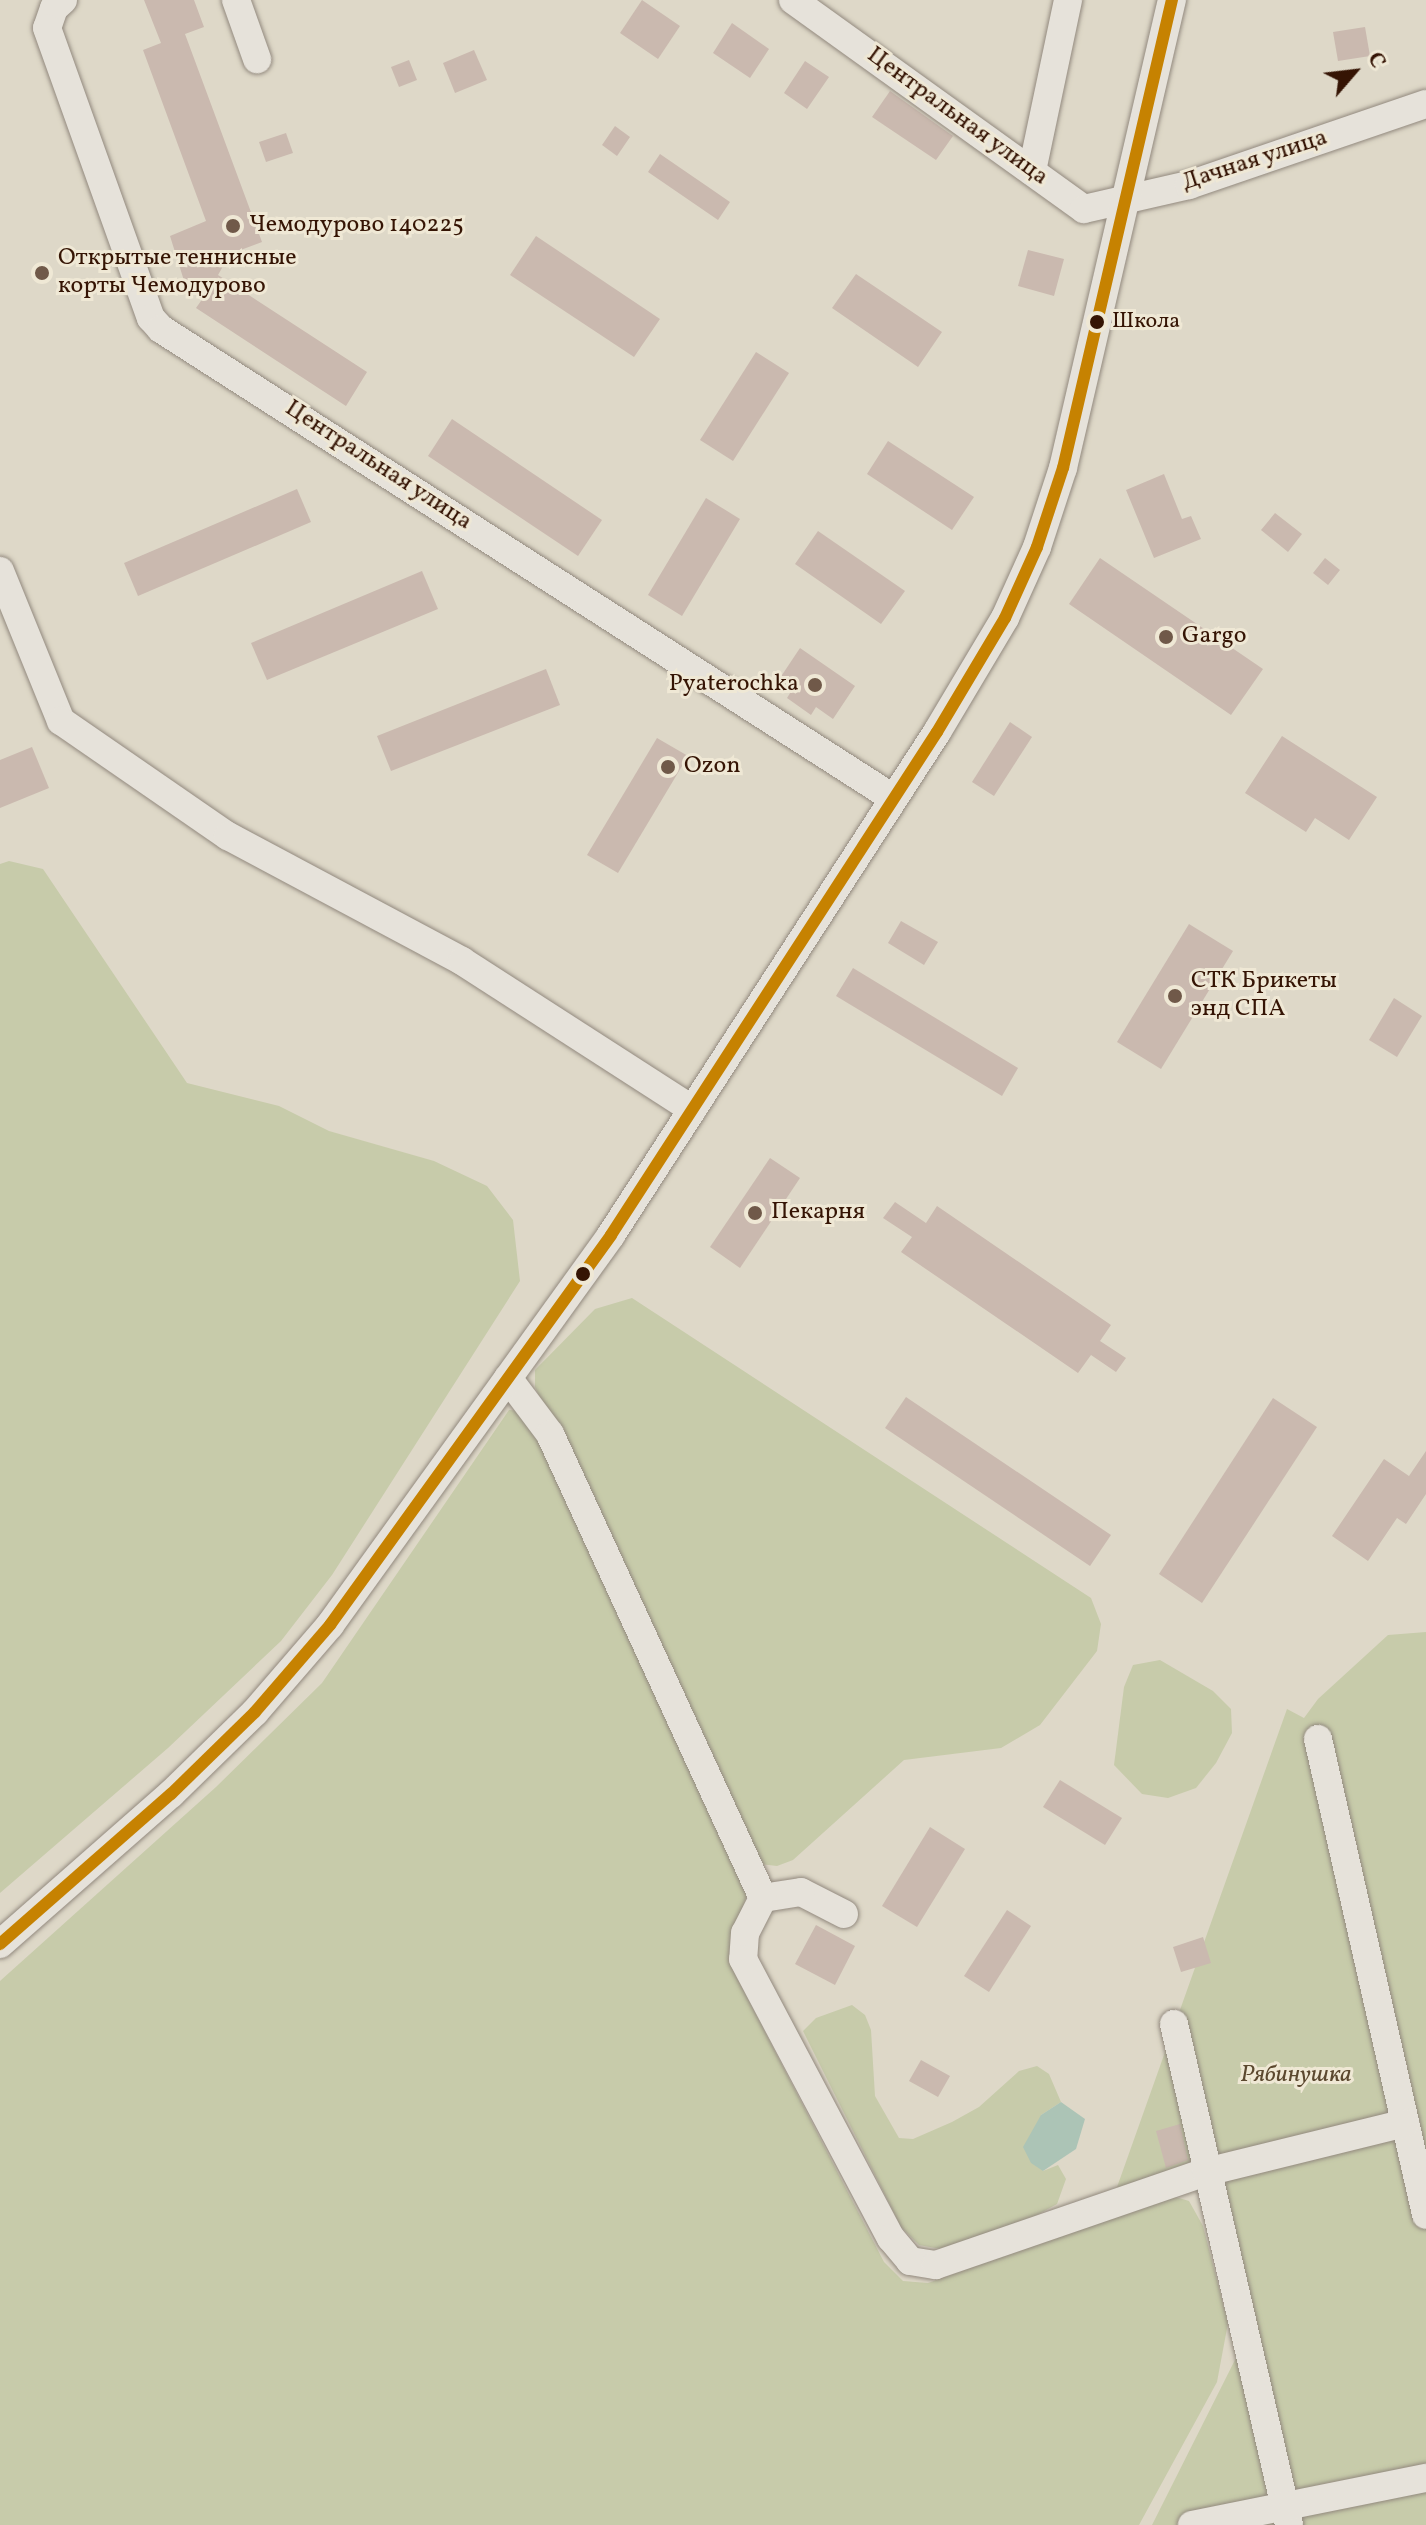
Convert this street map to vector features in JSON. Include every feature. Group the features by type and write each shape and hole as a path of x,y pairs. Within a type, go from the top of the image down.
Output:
{"street":[{"name":"Центральная улица","path":"63,0 54,8 47,28 151,318 161,329 893,798"},
{"path":"236,0 257,59"},
{"name":"Центральная улица","path":"793,0 1084,209 1128,200"},
{"path":"1032,171 1068,0"},
{"path":"0,1944 171,1794 255,1712 330,1625 611,1235 893,798 1005,618 1037,547 1063,468 1128,200 1172,0"},
{"name":"Дачная улица","path":"1128,200 1426,104"},
{"path":"0,571 61,721 228,836 462,961 692,1109"},
{"path":"508,1378 550,1434 763,1898"},
{"path":"1318,1739 1426,2215"},
{"path":"763,1898 801,1892 844,1914"},
{"path":"763,1898 748,1923 743,1959 891,2238 910,2261 936,2265 1206,2172 1405,2123"},
{"path":"1174,2024 1287,2516"},
{"path":"1192,2525 1287,2516 1426,2478"}],"green space":[{"path":"9,861 43,869 187,1083 279,1106 329,1131 434,1161 487,1186 513,1220 520,1281 332,1575 281,1641 168,1748 0,1893 0,864"},
{"path":"632,1298 1091,1598 1101,1624 1097,1651 1040,1725 1001,1748 904,1760 793,1860 777,1866 760,1864 535,1387 535,1370 595,1309"},
{"path":"509,1410 524,1411 748,1891 731,1946 735,1974 884,2262 903,2281 928,2283 1172,2196 1189,2201 1203,2226 1228,2323 1217,2382 1139,2525 0,2525 0,1981 216,1787 322,1683"},
{"name":"Рябинушка","path":"1426,1632 1426,2525 1152,2525 1245,2340 1206,2172 1111,2204 1287,1709 1304,1718 1318,1699 1388,1635"},
{"path":"1160,1660 1213,1691 1231,1709 1232,1733 1216,1763 1196,1788 1168,1798 1142,1794 1114,1765 1124,1687 1133,1665"},
{"path":"852,2005 865,2015 871,2030 875,2096 899,2138 913,2139 979,2107 1019,2071 1037,2066 1049,2074 1061,2102 1041,2115 1043,2171 1058,2165 1066,2179 1057,2204 1012,2229 946,2250 919,2245 901,2227 803,2031 816,2018"}],"shaded area":[{"path":"1061,2102 1085,2119 1076,2149 1043,2171 1031,2163 1023,2147 1041,2115"}],"building":[{"path":"144,0 194,0 204,27 185,34 262,242 230,254 218,275 367,372 346,406 196,308 203,298 186,287 170,236 206,221 143,50 161,43"},
{"path":"642,0 680,26 658,59 620,33"},
{"path":"732,23 769,49 750,78 713,53"},
{"path":"1365,27 1370,56 1338,61 1333,32"},
{"path":"474,50 487,80 455,93 443,63"},
{"path":"409,60 417,80 399,87 391,67"},
{"path":"805,61 829,77 807,109 784,93"},
{"path":"890,91 953,136 936,160 872,117"},
{"path":"615,126 630,137 617,156 602,145"},
{"path":"286,133 293,153 266,162 259,142"},
{"path":"660,154 730,202 718,220 648,172"},
{"path":"536,236 660,319 634,357 510,275"},
{"path":"1028,250 1064,259 1054,296 1018,286"},
{"path":"856,274 942,332 918,367 832,308"},
{"path":"756,352 789,373 733,461 700,440"},
{"path":"452,419 602,520 578,556 428,456"},
{"path":"888,441 974,497 952,530 867,474"},
{"path":"1164,474 1182,519 1191,516 1201,539 1154,558 1126,490"},
{"path":"297,489 311,522 138,596 124,563"},
{"path":"706,498 740,519 682,616 648,595"},
{"path":"1275,513 1302,534 1288,552 1261,530"},
{"path":"818,531 905,591 881,624 795,564"},
{"name":"Gargo","path":"1100,558 1263,669 1231,715 1069,604"},
{"path":"1325,558 1340,570 1328,585 1313,573"},
{"path":"422,571 438,609 267,680 251,643"},
{"path":"800,648 855,686 833,719 816,707 811,715 787,698 792,690 778,681"},
{"path":"546,669 560,705 391,771 377,736"},
{"path":"1010,722 1032,737 994,796 972,782"},
{"path":"1282,736 1377,797 1349,840 1315,818 1306,832 1245,793"},
{"path":"657,738 688,756 618,873 587,855"},
{"path":"32,747 49,788 0,808 0,760"},
{"path":"901,921 938,942 924,965 888,943"},
{"name":"СТК Брикеты энд СПА","path":"1189,924 1233,951 1161,1069 1117,1042"},
{"path":"853,968 1018,1068 1002,1096 836,996"},
{"path":"1394,998 1422,1016 1397,1057 1369,1040"},
{"name":"Пекарня","path":"770,1158 800,1178 740,1268 710,1247"},
{"path":"895,1202 926,1223 937,1206 1111,1325 1100,1341 1126,1358 1116,1372 1091,1355 1078,1373 901,1252 912,1237 883,1218"},
{"path":"906,1397 1111,1535 1090,1566 885,1428"},
{"path":"1273,1398 1317,1427 1202,1603 1159,1574"},
{"path":"1426,1451 1426,1494 1406,1524 1397,1518 1368,1561 1332,1536 1384,1459 1409,1476"},
{"path":"1060,1780 1122,1818 1105,1845 1043,1807"},
{"path":"930,1827 965,1849 917,1927 882,1906"},
{"path":"1007,1910 1031,1926 989,1992 964,1976"},
{"path":"816,1925 855,1946 835,1985 795,1964"},
{"path":"1203,1937 1211,1963 1181,1972 1173,1947"},
{"path":"921,2060 950,2076 938,2097 909,2081"},
{"path":"1180,2124 1188,2160 1166,2168 1156,2131"}],"transit line":[{"path":"0,1944 171,1794 255,1712 330,1625 611,1235 937,732 1005,618 1037,547 1063,468 1172,0"}],"place":[{"name":"Чемодурово 140225","path":"233,226"},
{"name":"Открытые теннисные корты Чемодурово","path":"42,273"},
{"name":"Школа","path":"1097,322"},
{"name":"Gargo","path":"1166,637"},
{"name":"Pyaterochka","path":"815,685"},
{"name":"Ozon","path":"668,767"},
{"name":"СТК Брикеты энд СПА","path":"1175,996"},
{"name":"Пекарня","path":"755,1213"}]}
